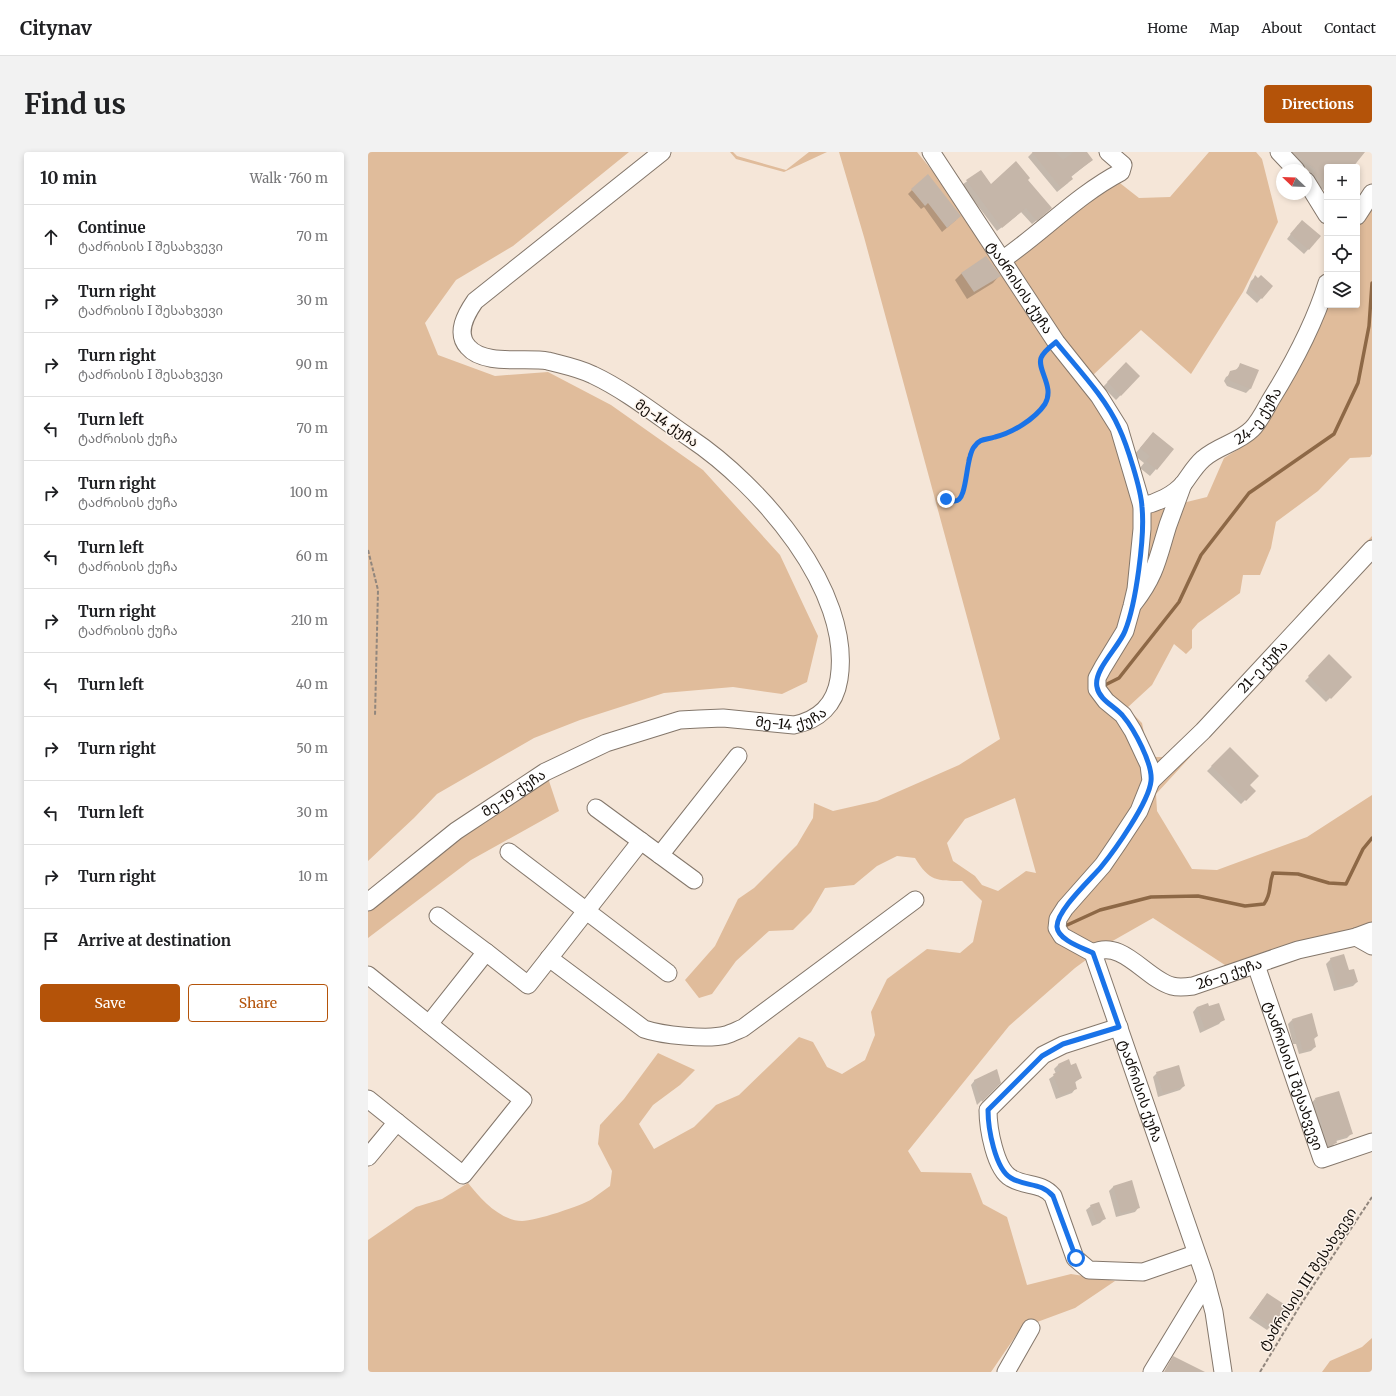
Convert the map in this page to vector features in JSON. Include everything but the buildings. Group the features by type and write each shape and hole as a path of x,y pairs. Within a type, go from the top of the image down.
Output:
{"street":[{"name":"მე-14 ქუჩა","path":"662,152 474,302 466,315 462,326 463,336 468,347 479,355 494,359 541,360 592,374 695,441 737,475 762,499 788,531 820,584 833,614 840,645 840,669 837,689 830,705 820,716 806,723 794,725 723,718 680,720"},
{"name":"ტაძრისის ქუჩა","path":"931,152 1056,342 1099,396 1119,428 1142,506 1142,529 1136,589 1125,631 1097,678 1097,689 1106,701 1123,715 1133,731 1149,765 1151,781"},
{"path":"1002,260 1030,241 1086,194 1121,172 1122,165 1108,152"},
{"path":"1281,153 1291,164"},
{"path":"1312,191 1324,210"},
{"path":"1360,211 1372,193"},
{"name":"24-ე ქუჩა","path":"1142,506 1165,498 1175,492 1184,484 1199,463 1211,451 1234,442 1252,429 1288,371 1318,311 1324,292"},
{"path":"1132,606 1147,587 1155,571 1168,525 1184,484"},
{"name":"21-ე ქუჩა","path":"1151,781 1203,731 1372,549"},
{"name":"მე-19 ქუჩა","path":"368,902 456,831 546,772 606,743 680,720"},
{"path":"660,855 738,756"},
{"path":"1093,953 1062,936 1057,928 1058,919 1065,908 1103,865 1131,824 1139,811 1151,781"},
{"path":"596,808 694,880"},
{"path":"438,916 528,985 641,841"},
{"path":"509,852 668,973"},
{"path":"549,958 644,1029 657,1034 714,1037 726,1035 743,1028 915,900"},
{"name":"26-ე ქუჩა","path":"1093,953 1104,949 1120,953 1162,982 1172,986 1184,988 1298,950 1356,937 1372,931"},
{"path":"1356,937 1372,946"},
{"path":"429,1024 486,952"},
{"name":"ტაძრისის ქუჩა","path":"1093,953 1180,1204 1195,1254 1206,1282 1214,1312 1223,1372"},
{"name":"ტაძრისის I შესახვევი","path":"1256,965 1322,1159 1372,1142"},
{"path":"368,975 524,1100 463,1176 368,1099"},
{"path":"1119,1027 1063,1044 1042,1056 988,1110 988,1126 1001,1170 1011,1178 1046,1188 1053,1196 1076,1258 1089,1270 1143,1272 1195,1254"},
{"path":"368,1157 397,1122"},
{"path":"1152,1372 1206,1282"},
{"path":"1011,1370 1031,1328"}],"path":[{"path":"946,499 954,502 959,500 963,494 968,457 974,447 982,439 994,438 1022,424 1037,414 1046,403 1048,390 1045,375 1040,365 1042,356 1056,342"},
{"path":"368,550 378,590 375,716"},
{"name":"ტაძრისის III შესახვევი","path":"1260,1372 1301,1304 1372,1197"}],"shaded area":[{"path":"368,152 629,152 513,246 456,280 425,323 438,355 495,376 548,372 611,405 703,470 780,555 818,636 807,682 782,694 733,687 664,693 580,720 534,738 437,794 368,861"},
{"path":"730,152 733,152 737,156 786,170 809,152 827,152 784,172 736,159"},
{"path":"839,152 917,152 944,185 998,267 1116,180 1139,198 1170,197 1209,152 1256,152 1262,159 1278,222 1243,292 1191,374 1141,330 1093,375 1146,512 1207,497 1224,458 1247,444 1295,374 1326,308 1360,308 1360,212 1372,194 1372,454 1370,457 1350,458 1318,491 1276,522 1271,548 1260,575 1243,575 1240,593 1198,623 1192,630 1192,648 1186,654 1174,644 1152,685 1127,708 1142,723 1147,748 1154,757 1164,757 1258,662 1304,608 1372,536 1372,560 1156,794 1157,811 1192,869 1217,870 1307,837 1372,795 1372,923 1363,928 1228,967 1153,918 1109,943 1075,968 1009,1026 908,1151 921,1172 971,1173 983,1204 1007,1217 1027,1285 1071,1274 1115,1281 1075,1308 1021,1328 991,1372 368,1372 368,1240 416,1207 442,1199 468,1183 491,1208 514,1220 522,1221 537,1219 558,1213 592,1199 610,1186 612,1171 598,1144 600,1125 624,1099 658,1053 695,1070 680,1085 653,1105 639,1124 654,1149 694,1127 716,1105 739,1095 799,1037 813,1042 827,1067 842,1074 865,1060 875,1035 871,1012 887,979 927,949 960,953 973,942 982,901 962,881 940,880 929,875 920,866 915,858 897,856 877,866 854,885 825,888 811,912 793,930 769,931 736,961 712,994 699,998 685,980 715,946 738,899 754,888 797,845 813,818 814,803 833,811 877,801 959,765 1000,739 864,237","holes":["1015,798 1036,873 1026,871 998,891 982,885 975,876 953,861 947,843 965,819"]},
{"path":"548,778 559,811 471,860 368,938 368,911 463,833"},
{"path":"1372,1338 1372,1372 1322,1372 1330,1361 1362,1347"}],"waterway":[{"path":"1103,686 1119,678 1179,602 1201,555 1249,493 1334,434 1358,383 1369,326 1372,283"},
{"path":"1065,926 1100,910 1151,897 1198,896 1245,906 1264,904 1269,893 1273,873 1298,874 1329,883 1346,884 1363,849 1372,838"}],"route":[{"path":"946,499 954,502 959,500 963,494 968,457 974,447 982,439 994,438 1022,424 1037,414 1046,403 1048,390 1045,375 1040,365 1042,356 1056,342 1099,396 1119,428 1130,459 1142,506 1142,529 1136,589 1132,606 1125,631 1097,678 1097,689 1106,701 1123,715 1133,731 1149,765 1151,781 1139,811 1103,865 1065,908 1058,919 1057,928 1062,936 1093,953 1119,1027 1063,1044 1042,1056 988,1110 988,1126 1001,1170 1011,1178 1046,1188 1053,1196 1076,1258"}]}
